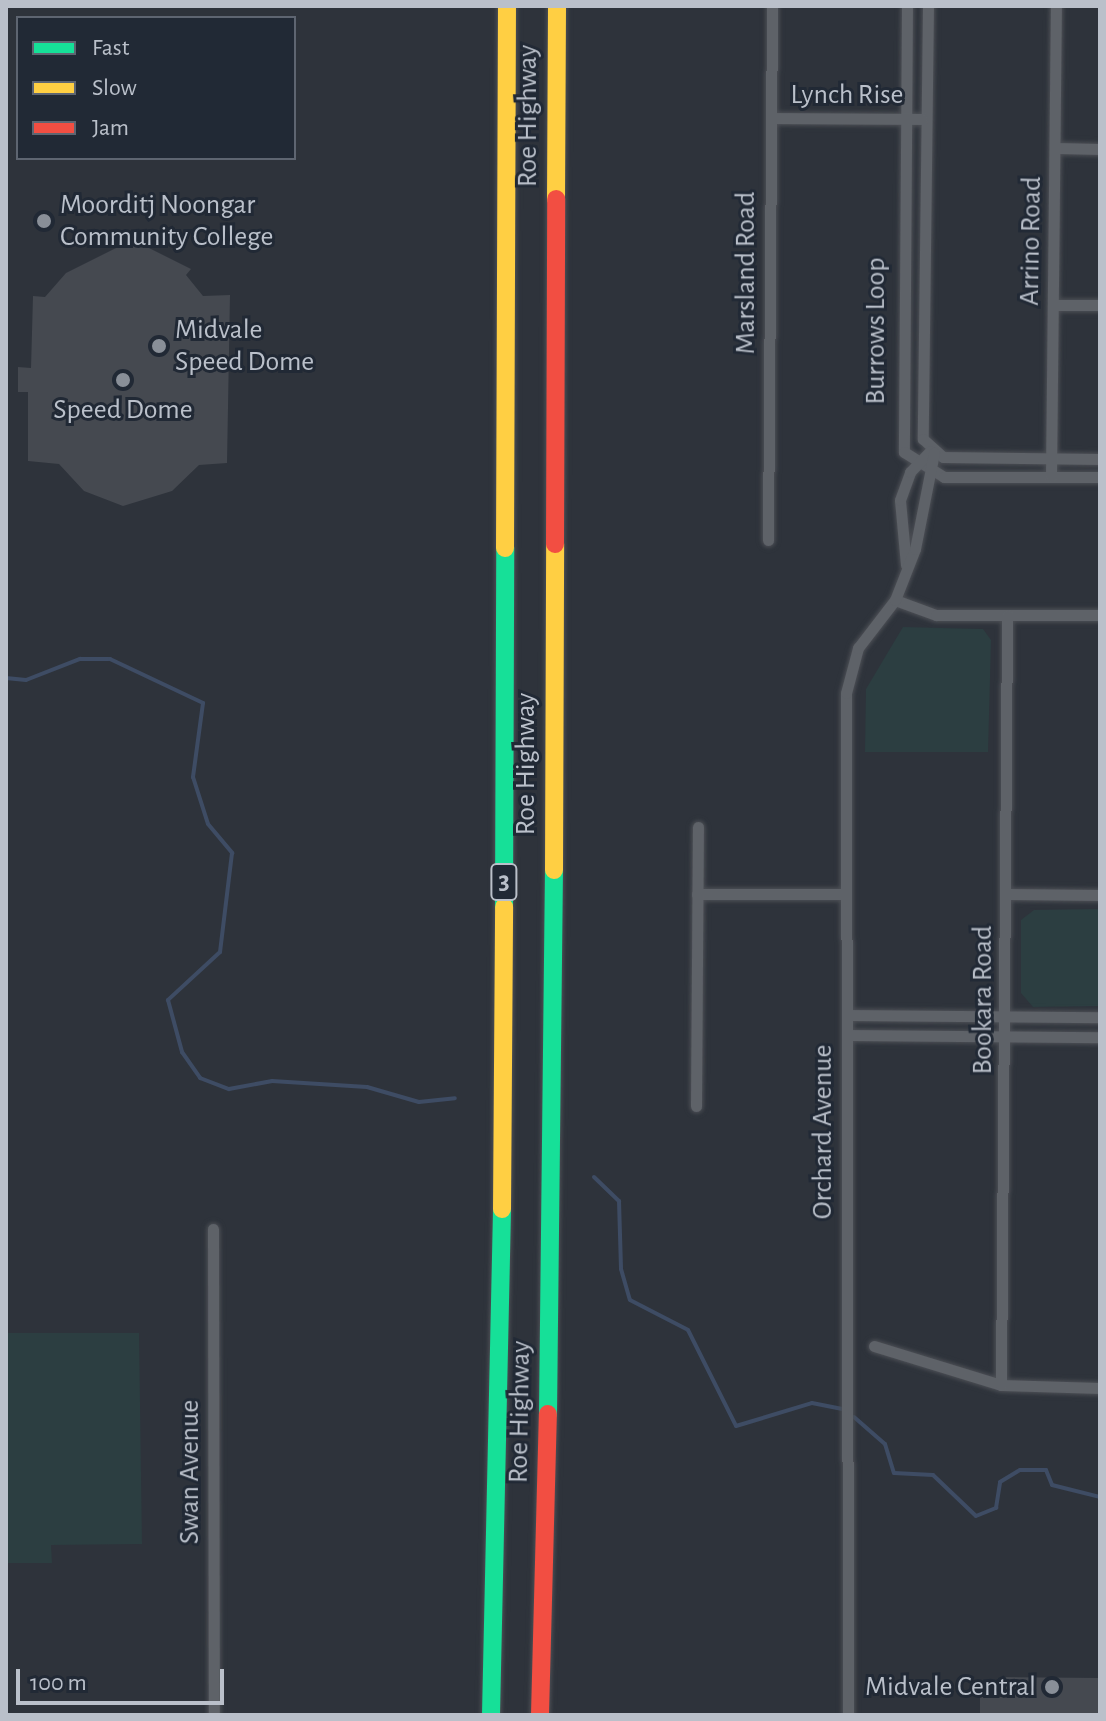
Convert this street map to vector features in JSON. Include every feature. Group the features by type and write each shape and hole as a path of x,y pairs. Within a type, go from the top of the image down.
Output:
{"highway":[{"name":"Roe Highway","path":"491,1715 502,1275 507,6"},
{"name":"Roe Highway","path":"540,1715 552,1248 557,6"}],"street":[{"name":"Marsland Road","path":"768,540 772,6"},
{"name":"Burrows Loop","path":"907,6 903,52 900,438 915,465"},
{"name":"Burrows Loop","path":"928,6 923,52 919,425 932,452"},
{"name":"Arrino Road","path":"1051,476 1057,148 1056,6"},
{"path":"903,52 923,52"},
{"name":"Lynch Rise","path":"771,118 922,119"},
{"path":"1057,148 1100,149"},
{"path":"902,191 921,191"},
{"path":"901,259 921,259"},
{"path":"1054,305 1100,305"},
{"path":"900,333 920,333"},
{"path":"900,400 920,400"},
{"path":"932,452 1100,459"},
{"name":"Orchard Avenue","path":"906,565 900,500 915,465 932,452"},
{"name":"Orchard Avenue","path":"848,1715 847,1015 844,894 847,678 858,648 895,600 932,452"},
{"path":"915,465 929,473 1100,477"},
{"path":"895,600 936,615 1100,615"},
{"name":"Bookara Road","path":"1001,1385 1007,1037 1007,615"},
{"path":"696,1106 698,827"},
{"path":"697,894 844,894"},
{"path":"1008,894 1100,895"},
{"path":"847,1015 1100,1017"},
{"path":"1086,1037 1087,1017"},
{"path":"847,1035 1100,1037"},
{"name":"Swan Avenue","path":"213,1229 214,1715"},
{"path":"874,1346 1001,1385 1100,1388"}],"shaded area":[{"path":"903,627 983,629 991,640 988,752 865,752 866,689"},
{"path":"1100,909 1100,1006 1033,1007 1021,993 1021,920 1034,910"},
{"path":"6,1333 139,1333 142,1544 51,1545 52,1563 6,1563"}],"building":[{"name":"Speed Dome","path":"118,236 147,237 147,247 191,269 186,275 203,296 230,295 227,463 199,465 172,491 123,506 84,491 59,464 28,461 28,392 18,392 18,367 31,368 33,296 45,297 66,273 118,247"},
{"name":"Midvale Central","path":"1004,1677 1100,1678 1100,1715 980,1715 980,1697 1004,1697"}],"waterway":[{"path":"6,678 26,680 80,659 110,659 203,703 193,777 208,824 232,853 220,952 168,1000 182,1052 200,1078 229,1089 272,1081 367,1087 419,1102 455,1098"},
{"path":"594,1177 619,1201 621,1269 630,1300 688,1330 736,1426 812,1403 842,1409"},
{"path":"854,1417 885,1444 894,1473 933,1475 976,1516 996,1508 1000,1482 1020,1470 1046,1470 1052,1485 1100,1497"}],"traffic: fast":[{"path":"504,907 505,548"},
{"path":"548,1414 554,870"},
{"path":"491,1715 502,1209"}],"traffic: slow":[{"path":"505,548 507,6"},
{"path":"556,199 557,6"},
{"path":"554,870 555,544"},
{"path":"502,1209 504,907"}],"traffic: jam":[{"path":"555,544 556,199"},
{"path":"540,1715 548,1414"}],"place":[{"name":"Moorditj Noongar Community College","path":"44,221"},
{"name":"Midvale Speed Dome","path":"159,346"},
{"name":"Speed Dome","path":"123,380"},
{"name":"Midvale Central","path":"1052,1687"}]}
